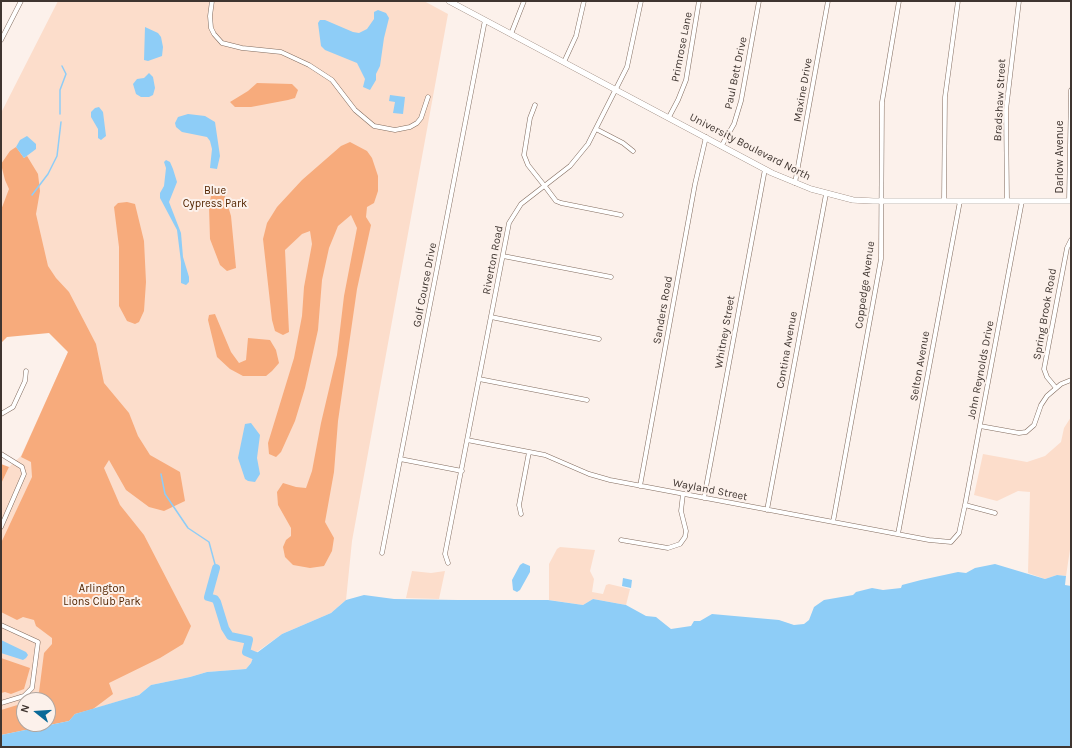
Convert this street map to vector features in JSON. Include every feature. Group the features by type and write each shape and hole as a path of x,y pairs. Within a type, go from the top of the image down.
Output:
{"street":[{"path":"1,40 21,1"},
{"path":"212,1 210,16 211,28 222,43 242,48 273,50 302,61 332,80 355,110 374,126 395,130 410,127 421,118 428,97"},
{"name":"University Boulevard North","path":"449,1 765,169 795,183 826,194 853,200 881,201 1070,201"},
{"path":"511,34 524,1"},
{"path":"564,62 576,36 584,1"},
{"name":"Riverton Road","path":"448,563 445,554 511,219 521,204 576,161 596,129 628,67 641,1"},
{"name":"Primrose Lane","path":"669,117 686,80 700,1"},
{"name":"Paul Bett Drive","path":"722,145 734,124 741,101 759,1"},
{"name":"Maxine Drive","path":"795,183 828,1"},
{"name":"Coppedge Avenue","path":"833,522 880,265 883,92 899,1"},
{"path":"944,201 945,97 958,1"},
{"name":"Bradshaw Street","path":"1007,200 1006,110 1019,1"},
{"name":"Golf Course Drive","path":"382,553 485,20"},
{"name":"Darlow Avenue","path":"1070,201 1071,90"},
{"path":"535,105 530,118 524,155 528,165 544,186 556,201 561,203 621,215"},
{"path":"596,129 623,143 633,151"},
{"name":"Sanders Road","path":"640,486 695,184 706,137"},
{"name":"Whitney Street","path":"704,498 765,169"},
{"name":"Contina Avenue","path":"767,510 826,194"},
{"name":"Selton Avenue","path":"898,534 960,201"},
{"name":"John Reynolds Drive","path":"953,541 959,533 965,505 1022,201"},
{"name":"Spring Brook Road","path":"1056,388 1047,377 1044,369 1067,248 1071,240"},
{"path":"503,256 612,277"},
{"path":"491,317 599,339"},
{"path":"1,414 13,407 25,380 26,371"},
{"path":"479,379 587,400"},
{"path":"980,426 1019,433 1026,432 1032,427 1043,402 1056,388 1071,380"},
{"name":"Wayland Street","path":"467,440 555,458 601,478 943,543 953,541"},
{"path":"521,514 519,504 529,452"},
{"path":"1,454 22,467 24,474 1,527"},
{"path":"400,459 462,471"},
{"path":"621,540 668,548 680,544 685,537 686,532 681,511 682,494"},
{"path":"965,505 995,513"},
{"path":"1,625 38,642 32,688 24,696 1,703"}],"green space":[{"name":"Blue Cypress Park","path":"58,1 424,1 448,14 352,541 346,600 331,613 282,634 254,654 251,663 246,669 207,672 151,685 139,695 93,709 69,721 56,724 56,692 16,692 16,732 1,735 1,484 9,467 21,456 68,352 1,219 1,113"},
{"path":"257,83 292,84 298,90 295,98 251,107 235,107 230,102 248,91"},
{"path":"350,142 367,151 372,158 378,176 378,191 374,203 367,207 366,217 371,225 357,289 338,421 334,472 325,522 334,538 332,551 324,566 310,568 293,565 285,557 283,547 286,540 291,536 291,528 278,505 277,492 283,483 306,488 312,471 321,423 337,355 344,296 357,228 351,215 338,226 329,248 322,280 318,330 305,388 295,421 281,452 276,457 269,454 268,443 294,358 302,316 304,287 312,244 310,231 302,234 285,250 289,332 283,335 275,331 272,320 263,239 267,223 277,207 302,180 341,146"},
{"name":"Arlington Lions Club Park","path":"16,147 24,158 27,156 38,174 40,191 36,214 48,266 56,278 69,292 96,344 104,383 129,413 138,436 150,455 180,472 185,501 164,511 149,507 126,490 109,460 104,468 120,505 144,535 191,626 183,644 160,658 109,683 113,694 93,709 75,714 69,721 56,724 56,692 39,692 44,653 52,644 52,638 36,626 34,620 23,617 17,620 1,612 1,543 32,477 31,462 21,457 68,352 49,333 7,337 1,343 1,210 9,189 1,164 10,151"},
{"path":"216,193 225,196 231,216 236,268 227,271 220,265 210,239 209,206 211,196"},
{"path":"127,202 135,204 144,241 146,282 144,311 139,322 135,324 127,321 119,306 119,247 114,207 118,203"},
{"path":"215,314 231,352 239,363 246,360 248,338 270,340 276,350 279,363 272,371 266,376 243,376 230,369 217,357 208,320 209,315"},
{"path":"1071,417 1071,543 1066,576 1057,575 1045,579 1028,573 1030,492 1018,491 997,501 974,495 983,454 1027,462 1045,456 1061,442 1064,428"},
{"path":"1,464 9,467 1,484"},
{"path":"560,547 595,550 590,571 594,579 592,592 603,594 606,585 609,584 630,589 626,605 593,599 583,605 549,600 549,564 557,549"},
{"path":"412,571 431,573 445,571 439,599 406,598"},
{"path":"1,658 30,668 24,689 11,694 5,692 1,693"},
{"name":"Arlington Lions Club Park","path":"16,705 16,732 1,735 1,710"}],"water":[{"path":"378,10 386,13 389,18 384,38 380,66 376,74 376,80 370,90 363,87 365,79 357,63 325,50 321,46 318,23 320,20 325,20 353,32 359,33 367,29 374,19 374,12"},
{"path":"145,27 158,33 161,37 163,47 162,56 148,61 144,60"},
{"path":"149,73 153,77 155,88 153,95 149,97 141,97 136,94 133,84 137,79 144,78"},
{"path":"390,95 405,97 403,114 393,113 395,102 389,101"},
{"path":"99,107 103,112 106,136 101,140 98,138 98,129 91,117 91,112 95,108"},
{"path":"188,114 205,116 215,122 220,156 217,169 210,168 212,149 210,141 207,137 182,132 176,127 175,123 178,117"},
{"path":"27,136 36,144 36,149 24,158 16,147 20,140"},
{"path":"166,160 170,162 177,182 169,202 181,233 183,257 189,277 189,282 186,285 181,283 181,262 177,230 160,198 160,193 164,186 166,168 164,162"},
{"path":"251,423 260,435 257,458 260,474 255,482 245,479 238,458 245,424"},
{"path":"523,563 530,566 530,572 520,590 517,592 513,590 512,580 520,565"},
{"path":"995,564 1045,579 1057,575 1066,576 1065,585 1071,586 1071,747 1,747 1,735 16,732 56,732 56,724 69,721 75,714 139,695 151,685 207,672 246,669 251,663 254,655 282,634 331,613 346,600 364,595 394,599 548,600 583,605 593,599 626,605 646,616 656,617 671,629 691,626 694,621 700,621 712,614 779,620 794,625 804,624 809,620 814,607 824,600 853,595 856,592 872,588 883,590 901,588 902,585 958,572 966,573 975,568"},
{"path":"623,578 632,580 631,588 622,586"},
{"path":"1,640 26,652 28,655 23,660 1,653"}],"waterway":[{"path":"60,114 60,90 66,74 62,66"},
{"path":"32,195 48,174 57,156 61,122"},
{"path":"161,474 165,494 188,528 209,542 216,568"},
{"path":"216,568 208,597 215,599 217,602 225,628 230,636 249,640 246,652 258,657 258,662"}]}
